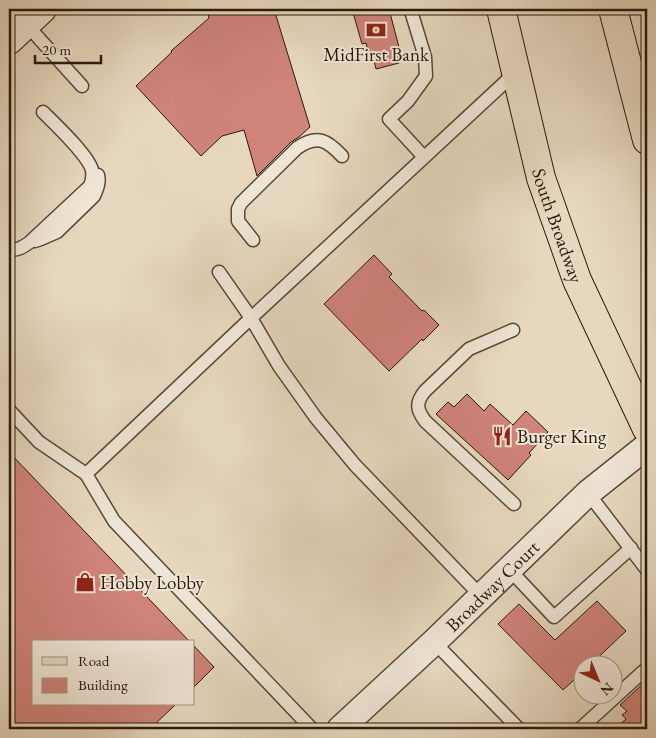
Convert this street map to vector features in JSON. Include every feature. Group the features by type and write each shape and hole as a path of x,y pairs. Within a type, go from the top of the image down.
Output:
{"main road":[{"name":"South Broadway","path":"501,9 541,178 577,280 647,429"},
{"path":"613,9 647,140"}],"street":[{"name":"Broadway Court","path":"340,729 434,642 588,493 647,446"}],"lane":[{"path":"411,11 425,57 426,76 408,101 389,119 424,157"},
{"path":"25,24 82,86"},
{"path":"86,474 516,72"},
{"path":"9,260 20,246 90,186 92,179 92,171 87,158 43,112"},
{"path":"253,240 238,221 238,209 241,203 298,148 306,142 322,140 330,144 342,156"},
{"path":"219,272 251,318 284,374 316,418 355,465 481,596"},
{"path":"514,330 469,349 420,397 417,404 421,416 514,504"},
{"path":"9,410 39,442 86,474 114,521 312,729"},
{"path":"588,493 647,570"},
{"path":"509,569 554,617 631,548"},
{"path":"434,642 519,729"},
{"path":"580,729 647,668"}],"building":[{"path":"222,9 274,9 310,127 291,142 257,176 244,130 222,136 201,156 136,86 171,51 209,18 208,13"},
{"name":"MidFirst Bank","path":"352,9 389,9 401,55 397,56 399,63 376,69 374,61 371,62 366,43 362,44"},
{"path":"374,255 392,274 389,277 422,311 424,310 439,325 389,371 324,304"},
{"name":"Burger King","path":"467,394 484,411 490,404 513,425 526,411 548,432 529,453 531,455 508,480 436,414 448,402 454,407"},
{"path":"9,452 188,640 32,640 32,706 174,706 150,729 9,729"},
{"path":"597,601 626,631 600,656 574,656 574,680 563,690 498,624 519,604 555,640"},
{"path":"195,647 214,667 195,686"},
{"path":"647,680 647,729 615,729 626,719 622,715 627,711 621,706 624,706 624,701"}],"place":[{"name":"MidFirst Bank","path":"376,30"},
{"name":"Burger King","path":"502,436"},
{"name":"Hobby Lobby","path":"85,582"}]}
